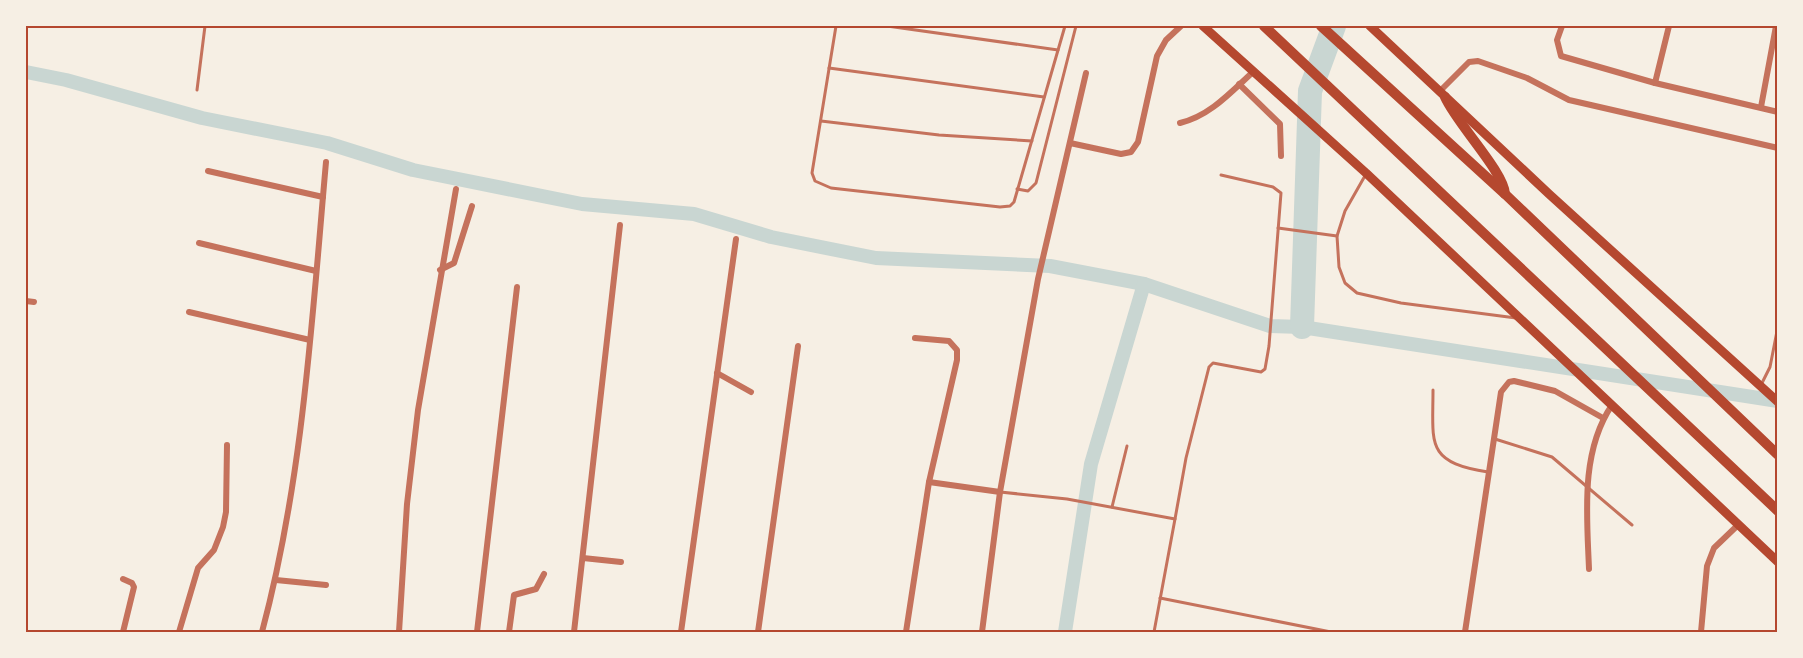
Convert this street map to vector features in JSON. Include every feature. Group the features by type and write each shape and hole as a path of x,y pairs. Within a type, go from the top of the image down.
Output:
{"highway":[{"path":"1264,26 1325,81 1778,511"},
{"path":"1321,26 1505,194 1675,360 1778,455"},
{"path":"1442,94 1456,119 1501,176 1505,194"}],"main road":[{"path":"1203,26 1366,173 1558,357 1778,562"},
{"path":"1370,26 1778,402"}],"street":[{"path":"1070,143 1121,154 1131,152 1138,142 1157,56 1166,40 1180,26"},
{"path":"1562,26 1557,40 1561,56 1655,83 1778,112"},
{"path":"1655,83 1669,26"},
{"path":"1761,107 1776,26"},
{"path":"1442,94 1469,62 1478,61 1527,78 1569,100 1778,148"},
{"path":"1180,123 1194,120 1213,108 1254,71"},
{"path":"982,633 1000,492 1038,279 1086,73"},
{"path":"1239,84 1280,124 1281,156"},
{"path":"262,633 276,580 293,494 326,162"},
{"path":"208,171 323,197"},
{"path":"399,633 407,504 440,270 456,189"},
{"path":"440,270 454,264 472,206"},
{"path":"574,633 620,225"},
{"path":"681,633 736,239"},
{"path":"199,243 316,271"},
{"path":"477,633 517,287"},
{"path":"26,301 34,302"},
{"path":"189,312 310,340"},
{"path":"906,633 929,482 957,350 949,341 915,338"},
{"path":"758,633 798,346"},
{"path":"717,373 752,392"},
{"path":"1465,633 1501,392 1509,382 1555,391 1603,418"},
{"path":"1589,569 1587,488 1603,418 1612,405"},
{"path":"179,633 198,568 214,550 223,527 226,512 227,445"},
{"path":"929,482 1000,492"},
{"path":"1701,633 1707,566 1714,548 1738,525"},
{"path":"583,558 621,562"},
{"path":"509,633 514,595 536,589 544,574"},
{"path":"123,579 132,583 134,587 123,633"},
{"path":"276,580 326,585"}],"lane":[{"path":"197,90 205,26"},
{"path":"836,26 812,173 815,181 831,188 1000,207 1012,204 1065,26"},
{"path":"888,26 1058,50"},
{"path":"1017,189 1028,191 1036,183 1076,26"},
{"path":"829,68 1044,97"},
{"path":"821,121 939,135 1032,141"},
{"path":"1366,173 1346,211 1337,236 1339,267 1345,283 1357,293 1401,303 1518,318"},
{"path":"1154,633 1186,458 1209,367 1213,363 1262,372 1265,369 1269,346 1281,193 1278,189 1221,176"},
{"path":"1278,228 1337,236"},
{"path":"1764,390 1778,326"},
{"path":"1433,390 1433,442 1437,451 1453,463 1489,472"},
{"path":"1495,439 1552,457 1632,525"},
{"path":"1112,507 1127,446"},
{"path":"1000,492 1088,502 1175,519"},
{"path":"1160,598 1331,633"}],"waterway":[{"path":"1302,327 1310,91 1334,26"},
{"path":"26,72 66,80 202,118 327,143 413,170 582,204 694,214 771,237 876,258 1050,266 1144,284 1270,326 1302,327 1778,401"},
{"path":"1065,632 1091,464 1144,284"}]}
